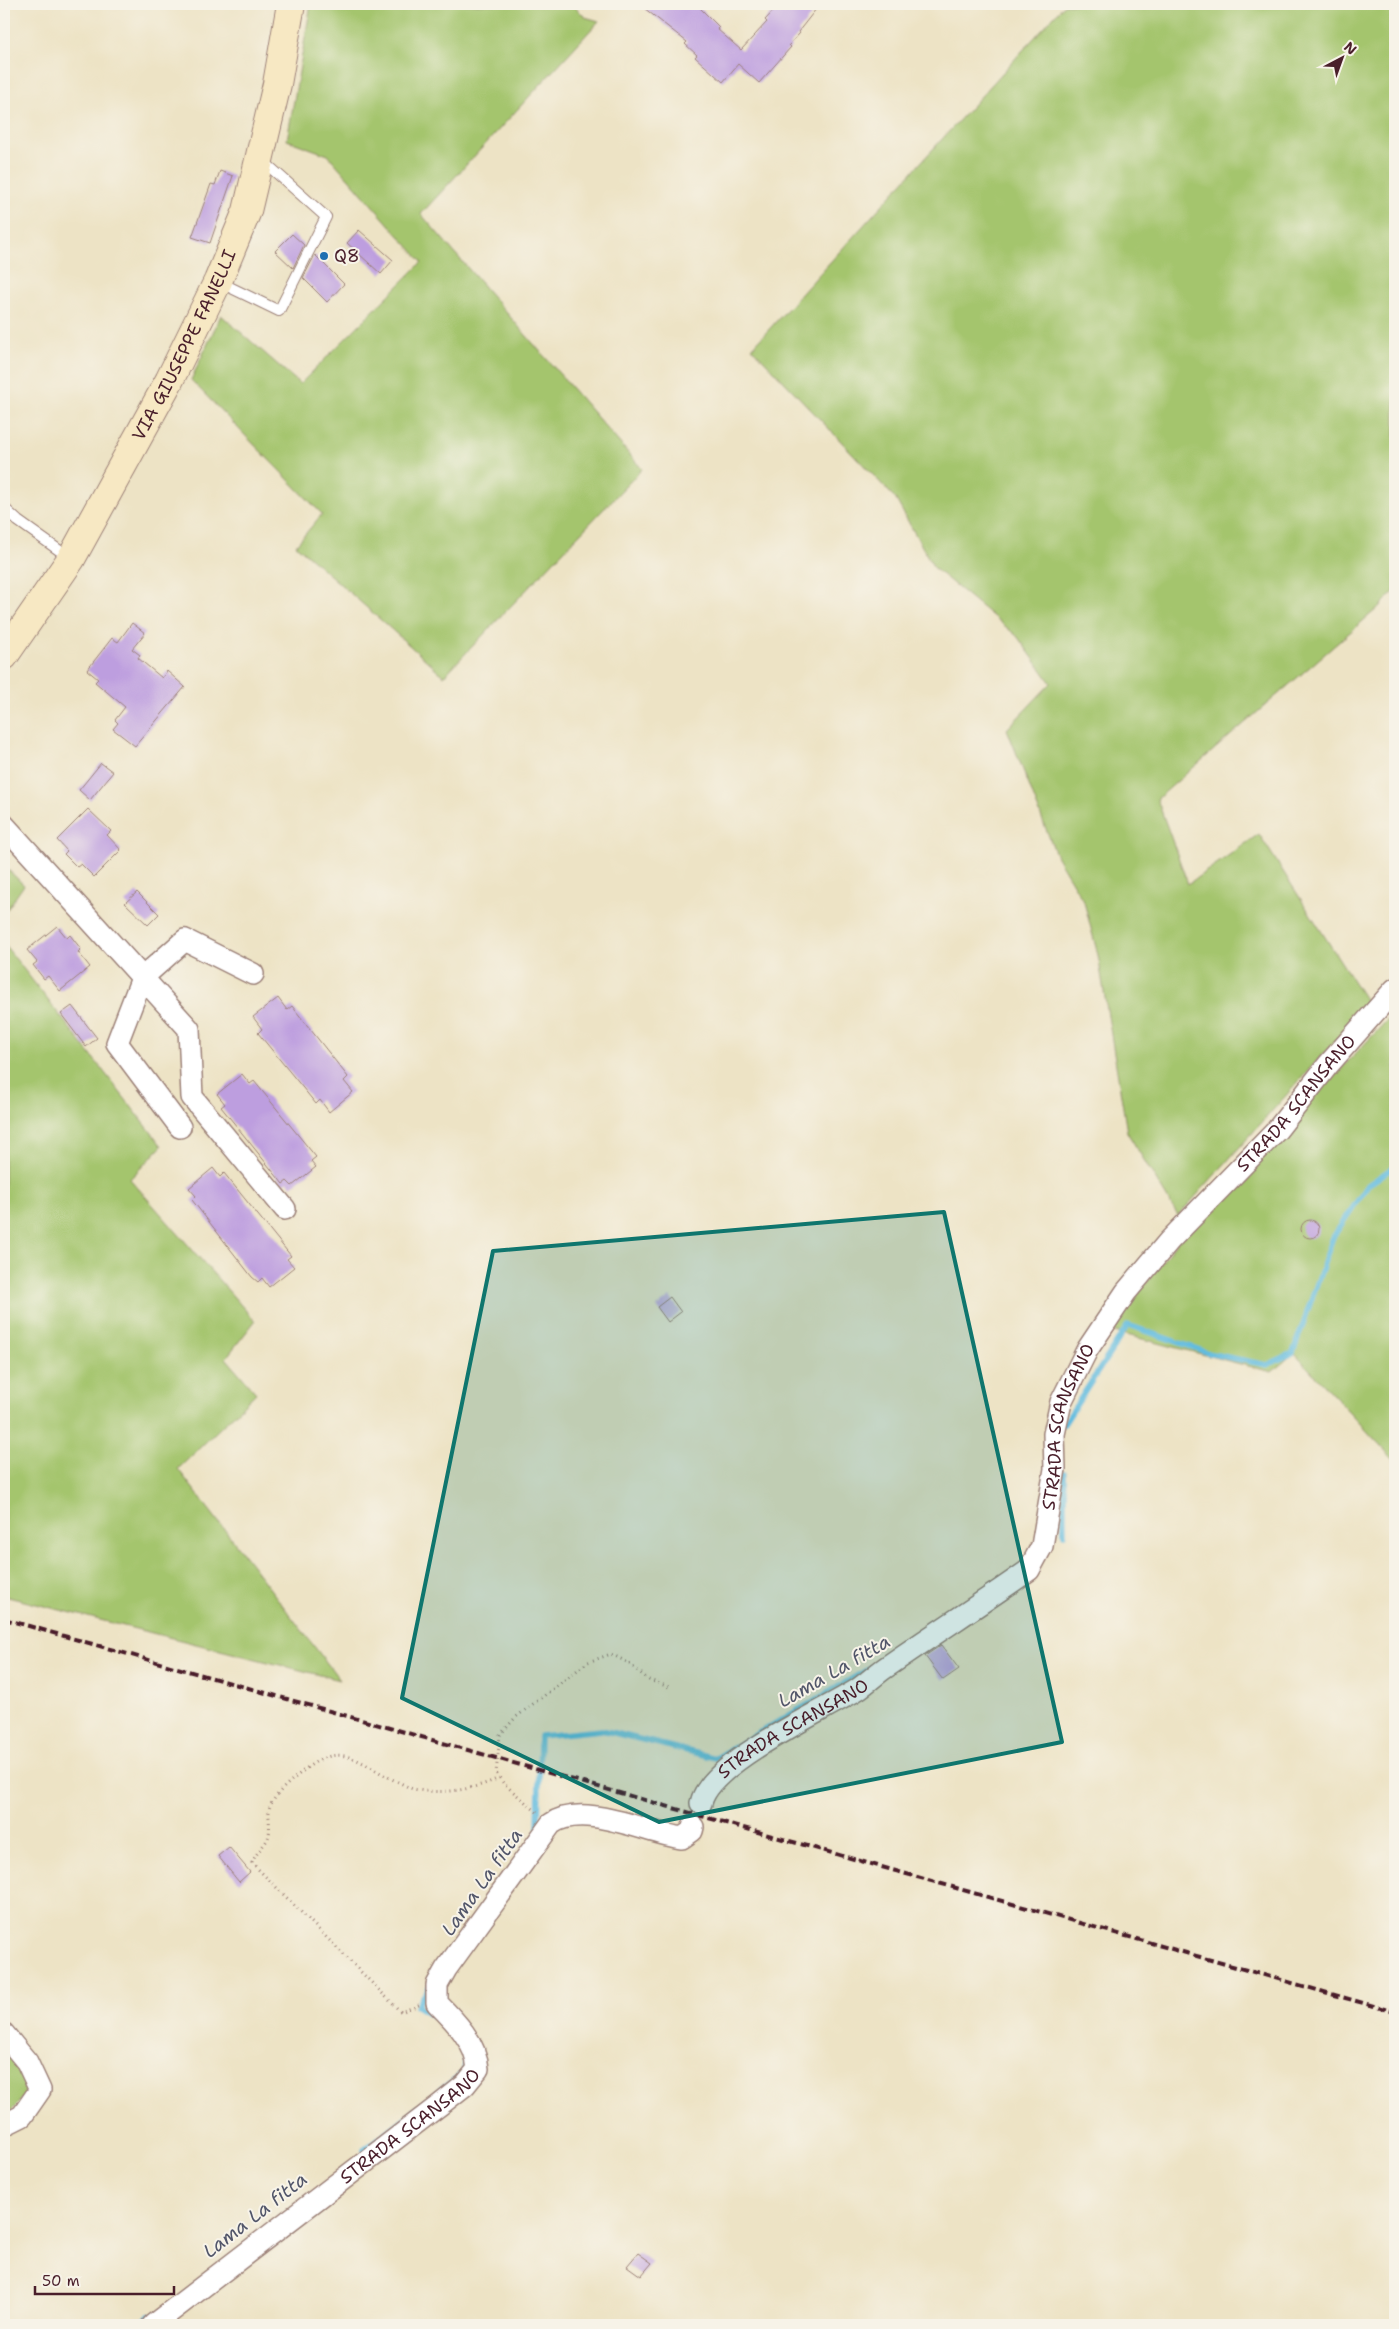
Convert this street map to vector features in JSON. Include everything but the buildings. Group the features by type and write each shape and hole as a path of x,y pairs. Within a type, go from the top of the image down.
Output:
{"main road":[{"name":"VIA GIUSEPPE FANELLI","path":"4,656 72,559 169,381 218,281 247,211 277,84 291,4"}],"street":[{"path":"4,825 188,1028 192,1097 285,1209"},
{"path":"180,1127 117,1043 142,978 185,940 254,974"},
{"name":"STRADA SCANSANO","path":"701,1803 710,1784 740,1760 798,1722 858,1689 884,1669 1029,1570 1042,1546 1055,1469 1054,1434 1061,1402 1088,1350 1126,1292 1169,1241 1277,1130 1328,1065 1395,989"},
{"path":"437,2002 437,1986 446,1969 551,1824 558,1819 580,1815 598,1817 682,1838 692,1831 693,1828"},
{"name":"STRADA SCANSANO","path":"153,2325 464,2085 478,2069 477,2057 458,2025 437,2002"},
{"path":"4,2034 27,2062 40,2090 22,2116 4,2126"}],"lane":[{"path":"218,281 279,311 326,217 259,158"},
{"path":"4,508 18,521 72,559"}],"path":[{"path":"551,1824 504,1784 496,1773 500,1735 516,1717 588,1662 611,1654 627,1662 649,1680 672,1688"},
{"path":"437,2002 429,2002 401,2012 252,1863 256,1852 268,1839 270,1806 285,1786 311,1765 330,1754 350,1756 369,1768 412,1788 439,1791 468,1789 499,1778"}],"highlighted area":[{"path":"944,1212 1062,1742 659,1822 402,1698 493,1251"}],"green space":[{"path":"311,4 572,4 585,17 599,21 421,214 642,469 444,676 296,545 322,514 191,380 221,315 300,384 422,262 328,155 287,140"},
{"path":"1065,4 1395,4 1395,591 1378,608 1157,799 1188,884 1259,834 1368,1004 1178,1216 1127,1132 1098,955 1084,902 1057,857 1007,729 1051,683 1017,636 934,568 895,498 752,348"},
{"path":"4,866 24,885 4,914"},
{"path":"4,944 162,1146 130,1179 255,1321 226,1358 256,1393 178,1469 340,1680 4,1596"},
{"path":"1395,1012 1395,1461 1294,1353 1272,1372 1111,1331 1178,1240"},
{"path":"4,2042 29,2081 20,2101 4,2115"}],"waterway":[{"name":"Lama La fitta","path":"1064,1424 1128,1325 1212,1354 1267,1365 1293,1353 1333,1237 1368,1185 1395,1166"},
{"name":"Lama La fitta","path":"1064,1473 1064,1534"},
{"name":"Lama La fitta","path":"538,1828 540,1736 602,1730 716,1758 870,1668"},
{"name":"Lama La fitta","path":"430,1986 417,2006 441,2020"},
{"name":"Lama La fitta","path":"364,2150 464,2072 466,2053"},
{"name":"Lama La fitta","path":"137,2325 149,2316"}],"railway":[{"path":"4,1619 1395,2012"}],"place":[{"name":"Q8","path":"324,256"}]}
